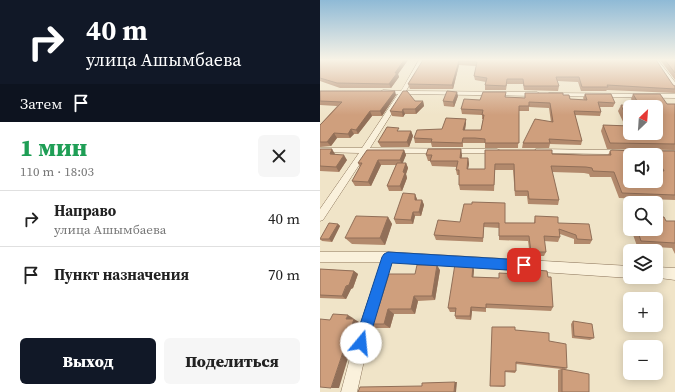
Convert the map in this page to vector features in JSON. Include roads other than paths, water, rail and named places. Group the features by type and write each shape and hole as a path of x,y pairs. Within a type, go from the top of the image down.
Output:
{"street":[{"path":"320,217 411,78"},
{"path":"668,78 675,87"},
{"path":"380,92 675,96"},
{"path":"320,150 365,149 507,151"},
{"path":"530,151 675,153"},
{"path":"320,257 388,257 623,272"},
{"path":"349,392 361,343 388,257"},
{"path":"663,273 675,274"}]}
